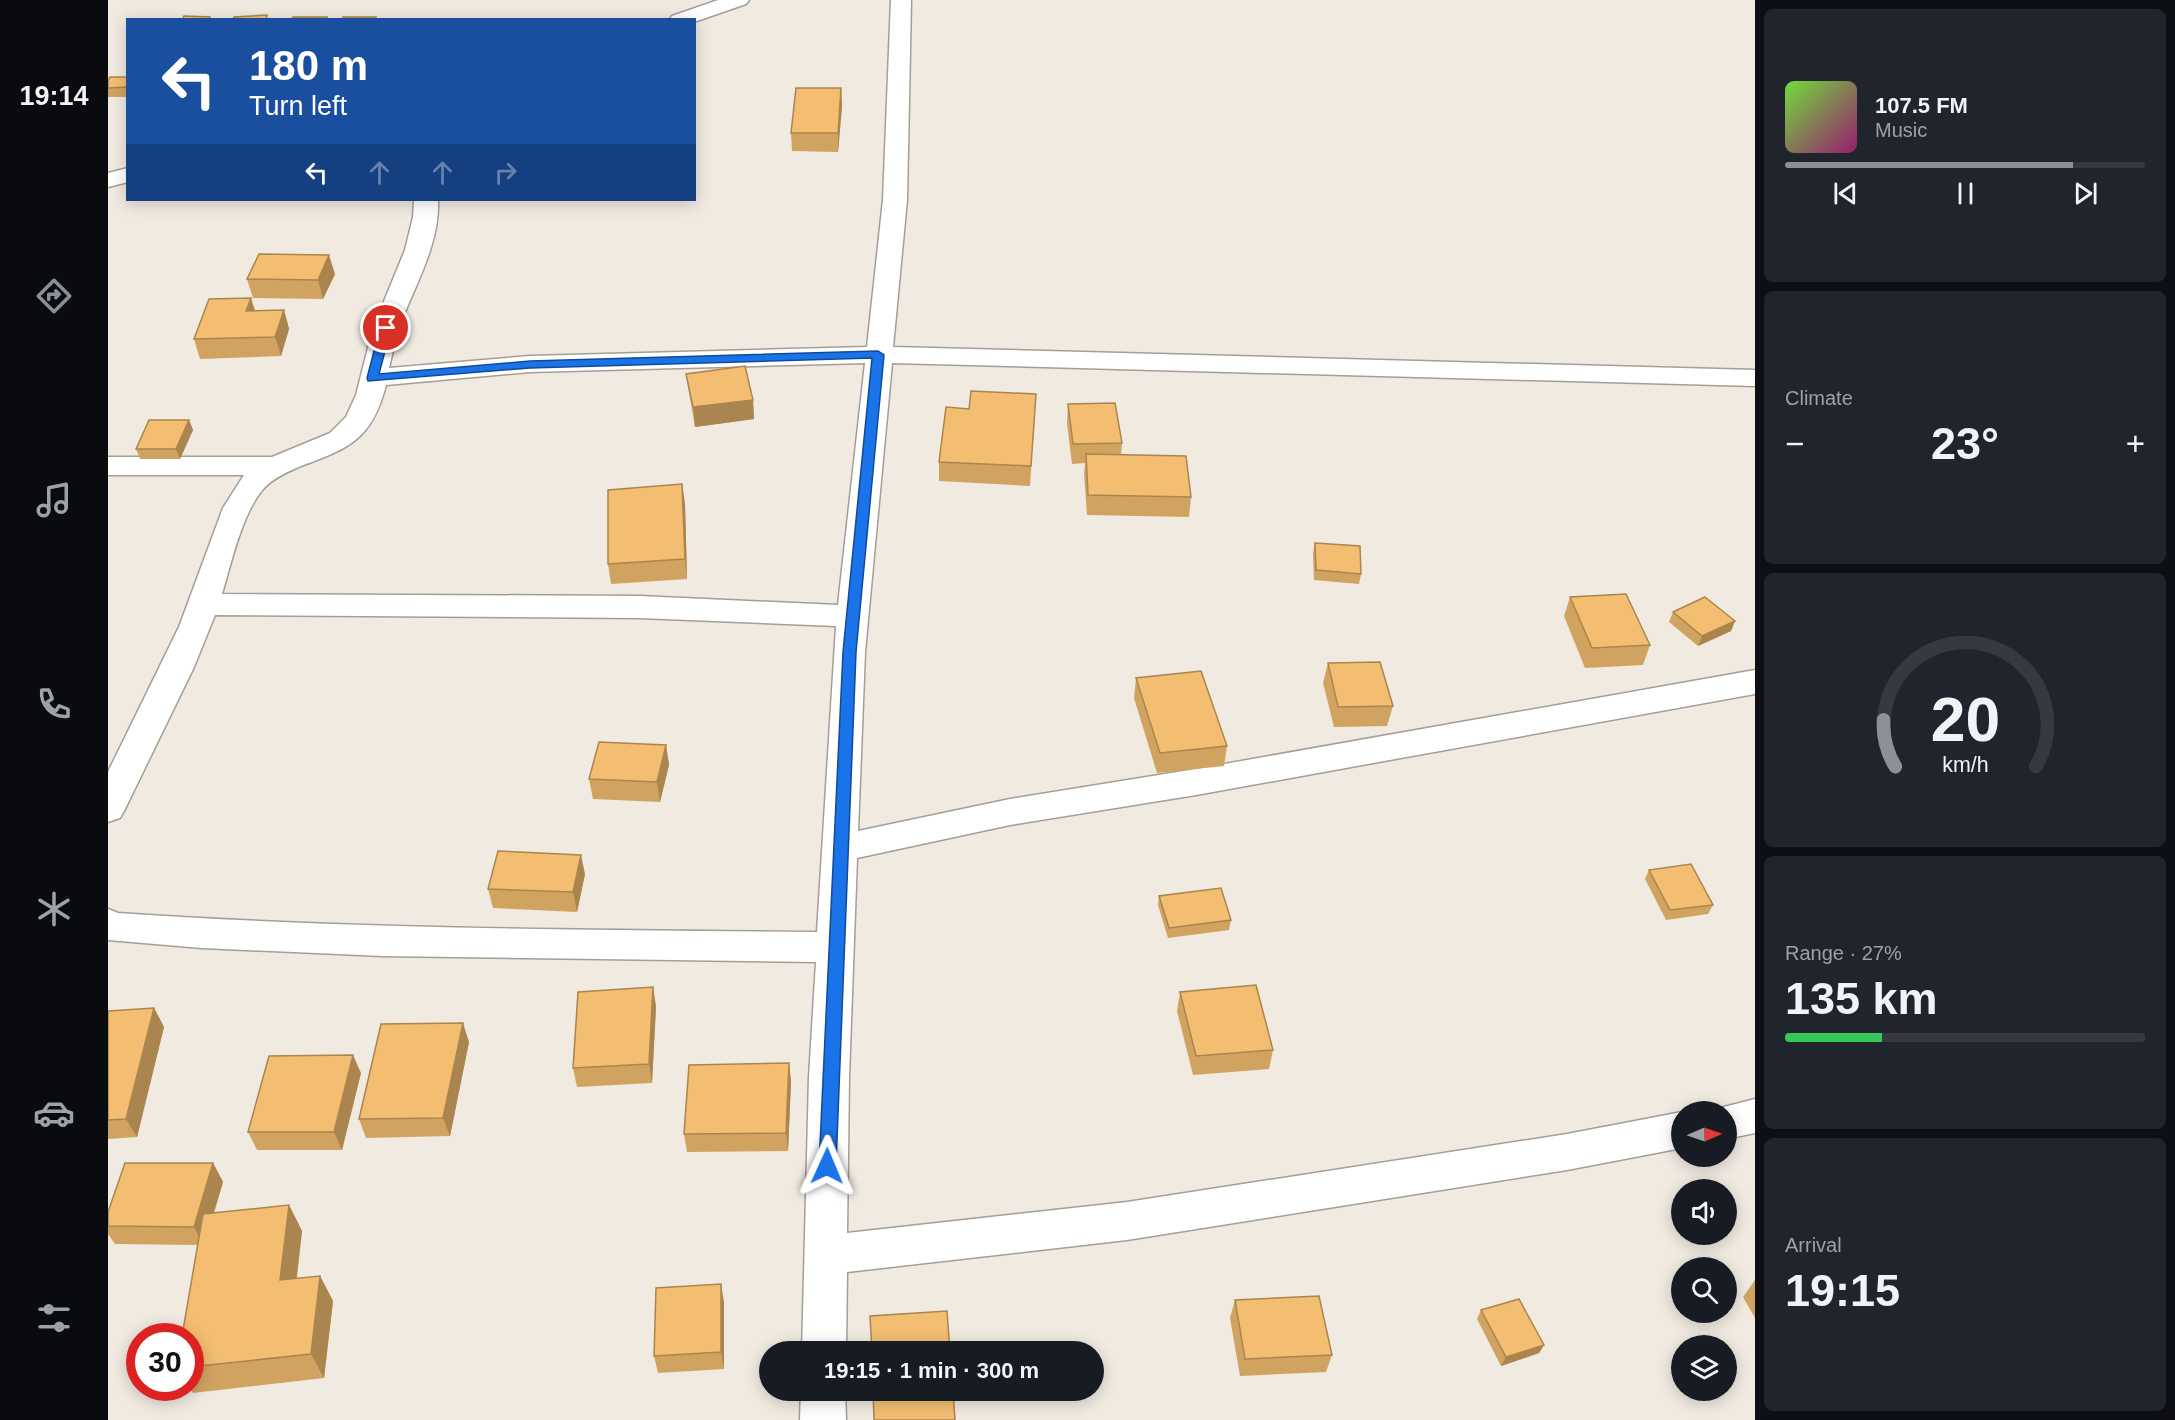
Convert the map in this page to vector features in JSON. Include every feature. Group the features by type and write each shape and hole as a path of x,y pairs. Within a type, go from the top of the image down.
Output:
{"street":[{"path":"685,18 739,0"},
{"path":"824,1341 835,947 853,616 895,200 901,0"},
{"path":"108,180 126,176"},
{"path":"108,809 125,770 187,647 205,604 228,532 247,491 257,476 339,440 351,430 363,412 386,328 413,266 426,212 426,201"},
{"path":"372,378 530,364 878,355 1755,378"},
{"path":"108,466 276,466"},
{"path":"205,604 640,607 853,616"},
{"path":"840,848 1010,812 1196,782 1755,682"},
{"path":"109,930 235,937 570,945 835,947"},
{"path":"1737,1120 1755,1116"},
{"path":"825,1255 1127,1221 1567,1152 1671,1132"},
{"path":"823,1401 823,1420"}],"building":[{"path":"267,15 266,18 234,17"},
{"path":"184,16 210,17 210,18 183,18"},
{"path":"293,17 327,17 327,18"},
{"path":"343,17 376,17 376,18"},
{"path":"110,77 126,77 126,87 108,88"},
{"path":"796,88 841,88 838,133 791,133"},
{"path":"259,254 329,255 318,280 247,279"},
{"path":"251,298 246,311 284,310 275,337 194,339 209,299"},
{"path":"745,366 753,400 693,407 686,374"},
{"path":"971,391 1036,394 1031,466 939,462 946,407 969,409"},
{"path":"1115,403 1122,443 1073,444 1068,404"},
{"path":"149,420 189,420 176,449 136,449"},
{"path":"1086,454 1186,456 1191,497 1088,495"},
{"path":"682,484 685,559 608,564 608,490"},
{"path":"1315,543 1360,546 1361,574 1316,570"},
{"path":"1626,594 1650,645 1592,648 1570,597"},
{"path":"1705,597 1735,621 1702,636 1673,612"},
{"path":"1380,662 1393,706 1338,707 1328,663"},
{"path":"1201,671 1227,746 1160,753 1136,678"},
{"path":"599,742 666,745 657,782 589,779"},
{"path":"498,851 581,855 573,892 488,889"},
{"path":"1691,864 1713,905 1670,910 1649,870"},
{"path":"1221,888 1231,920 1169,928 1159,896"},
{"path":"1256,985 1273,1050 1196,1056 1180,992"},
{"path":"653,987 649,1064 573,1068 578,992"},
{"path":"154,1008 126,1119 108,1120 108,1011"},
{"path":"463,1023 443,1118 359,1119 381,1024"},
{"path":"353,1055 334,1132 248,1132 269,1056"},
{"path":"789,1063 786,1133 684,1134 689,1065"},
{"path":"125,1163 213,1163 194,1227 108,1226 108,1212"},
{"path":"289,1205 280,1280 320,1276 311,1354 204,1365 204,1323 184,1323 203,1214"},
{"path":"721,1284 721,1352 654,1356 656,1288"},
{"path":"1319,1296 1332,1355 1245,1359 1235,1300"},
{"path":"1519,1299 1544,1345 1506,1357 1481,1310"},
{"path":"947,1311 949,1341 871,1341 870,1316"},
{"path":"873,1401 954,1401 955,1420 874,1420"}],"route":[{"path":"386,328 372,378 530,364 878,355 849,652 829,1077 827,1166"}]}
